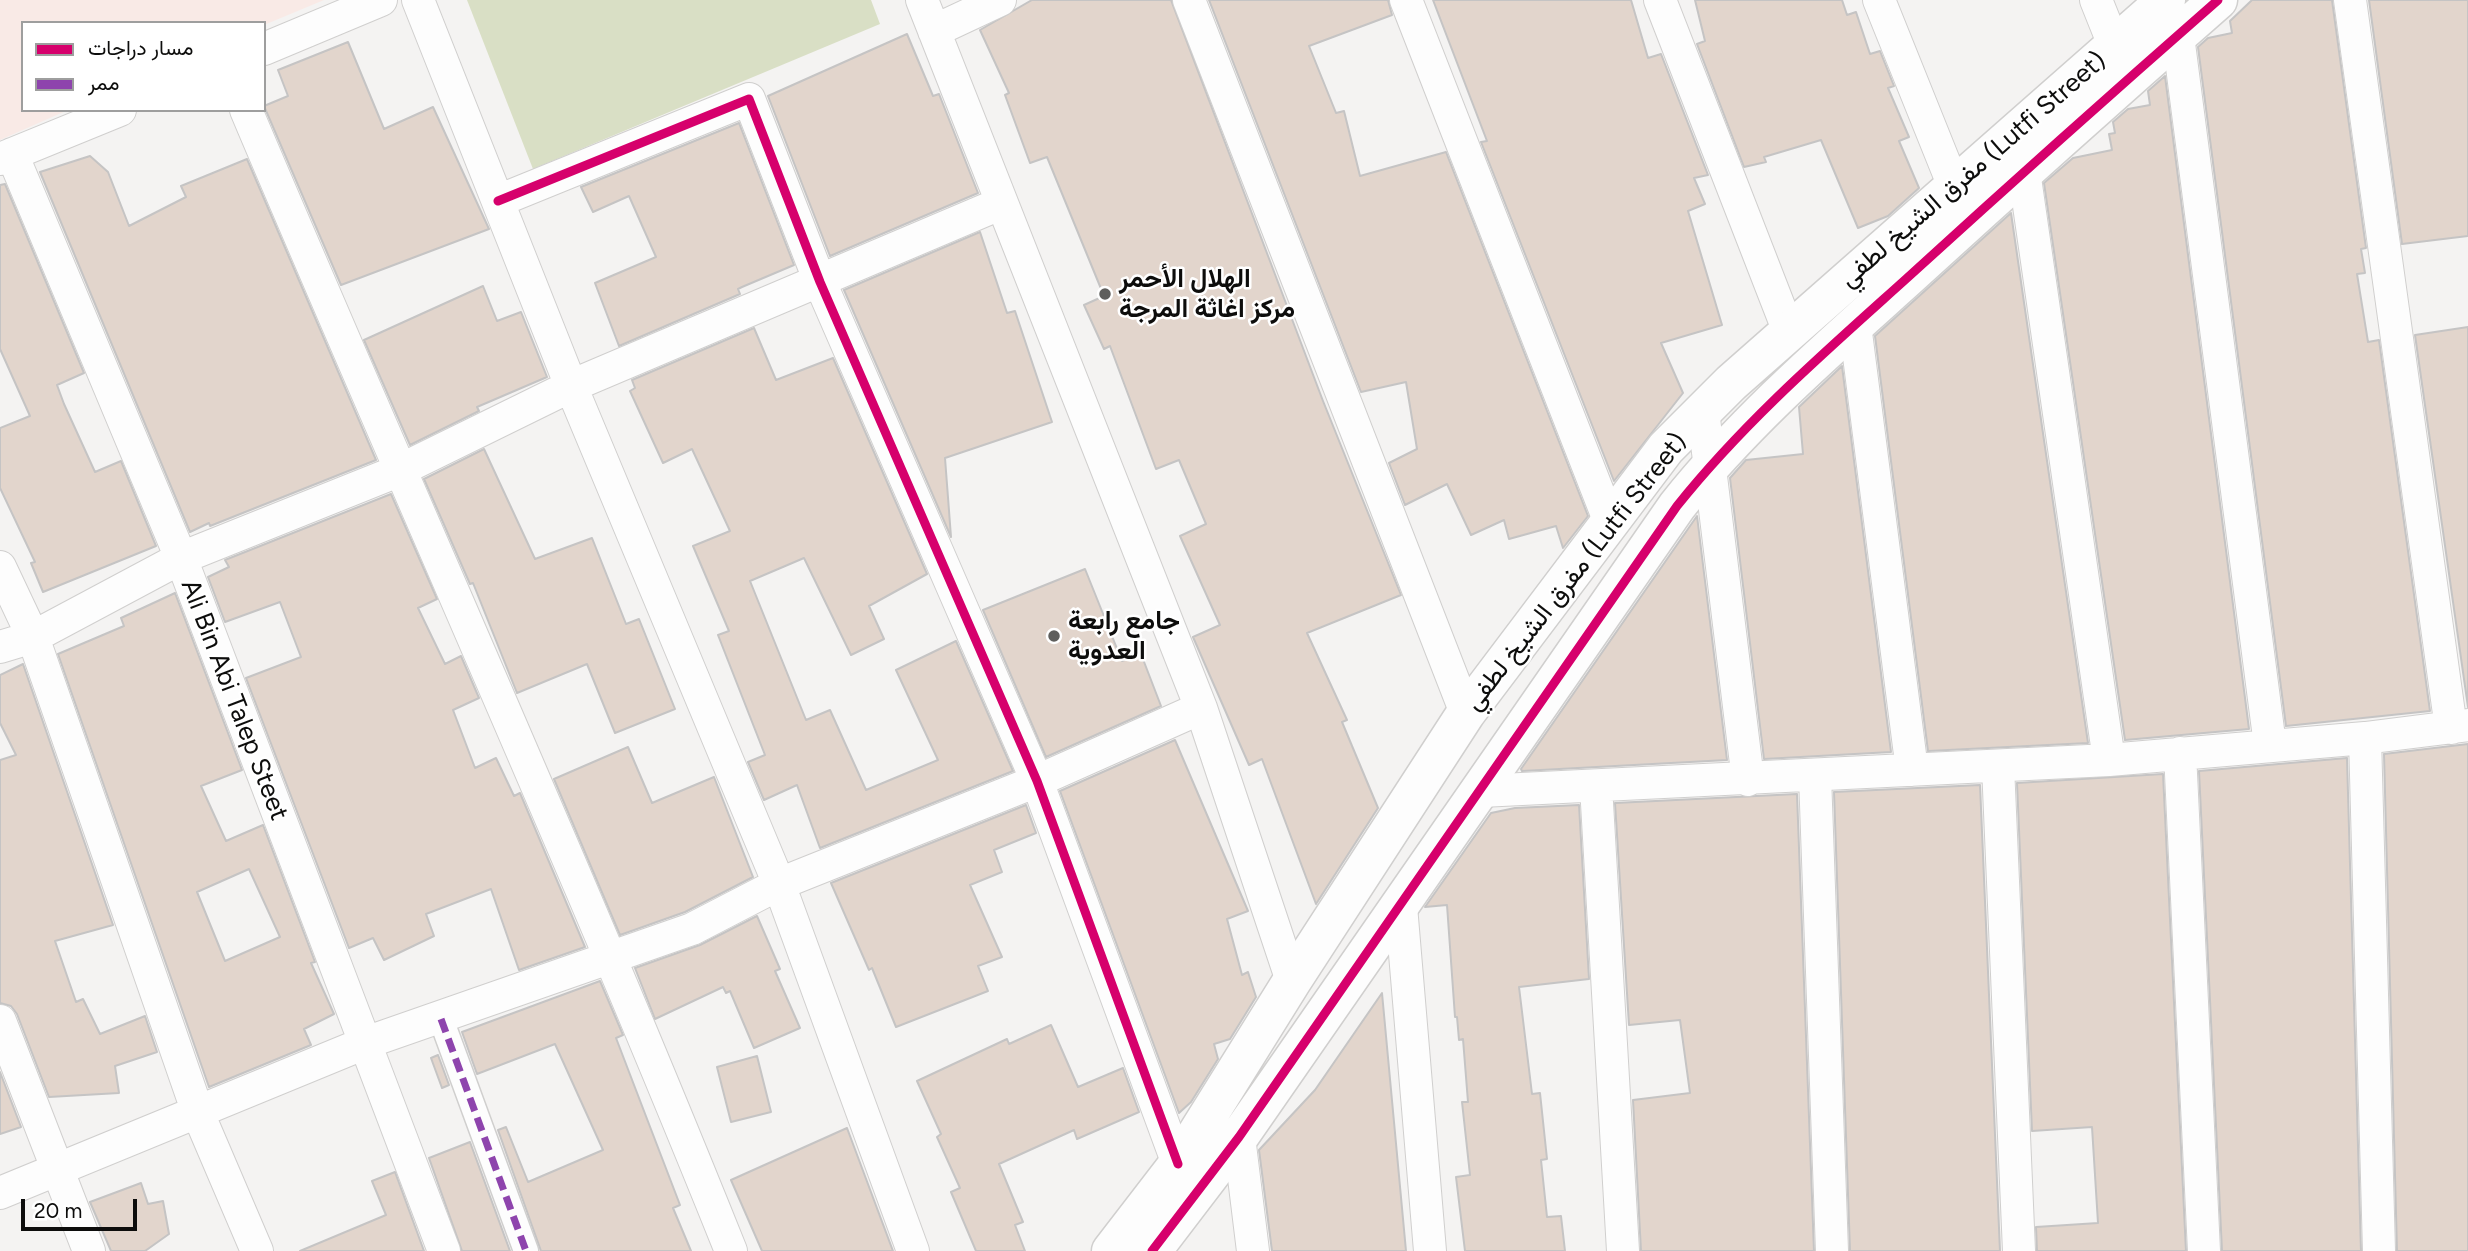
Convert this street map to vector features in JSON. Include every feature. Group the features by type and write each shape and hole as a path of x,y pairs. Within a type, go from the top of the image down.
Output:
{"street":[{"path":"266,48 381,0"},
{"path":"418,0 571,386 779,884 913,1251"},
{"path":"922,0 1202,709 1292,981"},
{"path":"934,31 1000,0"},
{"path":"1189,0 1466,713"},
{"path":"1406,0 1609,520"},
{"path":"1660,0 1788,332"},
{"path":"1879,0 1953,184"},
{"path":"2096,0 2114,45"},
{"path":"1152,1251 1240,1137 1677,506 1711,463 1745,427 2024,171 2170,12 2218,0"},
{"path":"1481,791 2109,760 2460,727 2350,0"},
{"path":"2170,12 2270,745"},
{"name":"مفرق الشيخ لطفي (Lutfi Street)","path":"1111,1251 1178,1164 1292,981 1466,713 1609,520 1666,448 1788,332 1953,184 2114,45 2170,12"},
{"path":"498,201 749,99 820,282 1037,781 1178,1164"},
{"path":"6,157 115,112"},
{"path":"247,112 398,471 460,601 731,1251"},
{"name":"Ali Bin Abi Talep Steet","path":"6,157 181,558 444,1251"},
{"path":"2024,171 2109,760"},
{"path":"0,647 33,637 181,558 398,471 571,386 1002,203"},
{"path":"1855,325 1912,770"},
{"path":"1703,411 1748,779"},
{"path":"0,568 33,637 198,1113 257,1251"},
{"path":"0,1193 365,1043 441,1019 692,929 779,884 1037,781 1202,709"},
{"path":"2365,738 2379,1251"},
{"path":"2180,753 2204,1251"},
{"path":"1998,766 2019,1251"},
{"path":"1815,776 1832,1251"},
{"path":"1596,786 1623,1251"},
{"path":"1401,906 1430,1251"},
{"path":"441,1019 526,1251"},
{"path":"0,1021 89,1251"},
{"path":"1240,1137 1253,1251"}],"shaded area":[{"path":"0,0 324,0 266,24 266,21 21,21 21,112 63,112 0,140"}],"green space":[{"path":"467,0 871,0 880,24 533,169"}],"building":[{"path":"1032,0 1171,0 1323,401 1401,595 1307,633 1347,720 1342,722 1378,808 1316,904 1262,759 1249,765 1193,637 1220,625 1180,536 1206,524 1179,460 1156,469 1110,346 1104,349 1084,305 1104,296 1047,157 1030,163 1005,95 1009,93 980,30"},
{"path":"1209,0 1388,0 1392,15 1309,46 1336,113 1344,111 1360,176 1446,152 1588,516 1563,548 1556,526 1509,539 1504,520 1471,535 1447,484 1405,505 1389,463 1417,449 1406,382 1361,392"},
{"path":"1433,0 1631,0 1648,58 1661,54 1708,175 1694,178 1705,204 1688,211 1722,325 1661,343 1683,393 1614,481 1481,142 1487,141"},
{"path":"1695,0 1842,0 1847,15 1856,12 1870,54 1880,51 1894,86 1888,88 1909,137 1899,141 1919,188 1888,216 1858,228 1821,140 1764,157 1766,162 1744,167 1697,44 1705,41"},
{"path":"2252,0 2332,0 2366,248 2361,249 2365,273 2357,274 2368,342 2379,340 2430,711 2286,726 2198,47 2208,38 2232,33 2230,21"},
{"path":"2369,0 2468,0 2468,236 2402,244"},
{"path":"907,34 933,96 939,94 978,193 830,256 768,96"},
{"path":"348,42 384,129 433,107 489,229 341,285 266,111 266,105 288,96 278,70"},
{"path":"2165,76 2249,729 2125,740 2044,183 2073,158 2112,150 2109,134 2115,133 2113,122 2128,109 2150,105 2148,91"},
{"path":"739,123 794,265 738,289 740,294 619,346 595,283 656,257 629,196 593,212 581,187"},
{"path":"90,156 108,172 129,226 186,197 181,186 247,159 376,460 190,532 40,172"},
{"path":"5,184 84,373 57,385 64,404 95,472 121,461 156,546 43,592 31,563 35,562 0,488 0,428 30,416 0,349 0,185"},
{"path":"2011,213 2088,743 1928,751 1875,336"},
{"path":"980,232 1007,313 1015,311 1052,422 945,458 951,537 844,290"},
{"path":"483,286 497,321 521,312 547,377 477,407 479,411 410,445 364,340"},
{"path":"2468,327 2468,707 2415,335"},
{"path":"754,328 776,380 833,358 927,574 869,606 884,639 851,655 804,558 750,581 806,720 830,710 866,790 938,760 896,670 956,641 1013,771 820,848 797,785 764,800 748,762 765,755 718,635 729,631 693,546 730,531 692,449 663,463 630,391 635,388 632,380"},
{"path":"1842,366 1891,752 1764,759 1730,478 1746,460 1803,454 1799,407"},
{"path":"484,449 535,559 592,538 626,624 639,619 675,709 615,733 587,664 517,693 473,583 470,584 424,479"},
{"path":"391,494 437,599 418,608 445,664 461,656 479,698 453,710 475,768 496,758 514,796 520,793 585,947 519,970 491,889 426,914 434,936 384,960 373,938 349,948 246,678 301,657 280,602 225,622 208,577 229,567 225,560"},
{"path":"1697,516 1727,760 1522,771 1521,769"},
{"path":"1085,569 1122,661 1141,654 1161,706 1046,757 983,610"},
{"path":"175,593 242,770 201,786 226,841 263,825 315,962 311,963 334,1014 304,1029 311,1045 209,1087 58,654 124,626 121,618","holes":["249,869 280,937 225,961 197,892"]},
{"path":"23,664 113,925 55,941 76,1002 83,999 100,1034 145,1016 157,1052 115,1066 119,1093 49,1097 17,1014 11,1006 0,1003 0,760 16,755 0,723 0,675"},
{"path":"1175,740 1248,911 1227,919 1242,975 1248,972 1256,997 1230,1039 1214,1044 1218,1059 1191,1102 1179,1113 1060,791"},
{"path":"2468,744 2468,1251 2397,1251 2384,754"},
{"path":"628,747 652,803 714,777 753,877 685,912 620,935 554,779"},
{"path":"2347,758 2361,1251 2222,1251 2199,771"},
{"path":"2163,774 2186,1251 2037,1251 2036,1227 2098,1223 2092,1127 2032,1131 2017,783"},
{"path":"1980,785 2000,1251 1850,1251 1834,792"},
{"path":"1797,794 1814,1251 1641,1251 1633,1100 1690,1093 1680,1020 1629,1025 1615,803"},
{"path":"1026,805 1036,833 994,850 1002,872 970,885 1002,957 978,966 988,991 896,1027 872,968 869,970 831,883"},
{"path":"1579,805 1589,979 1519,987 1532,1094 1540,1093 1547,1159 1541,1160 1547,1217 1561,1216 1565,1251 1465,1251 1456,1177 1470,1175 1462,1102 1468,1102 1463,1039 1459,1040 1455,1017 1447,905 1425,907 1491,813 1515,808"},
{"path":"757,916 780,969 775,971 800,1028 754,1048 730,991 726,993 723,987 655,1019 635,968 700,945"},
{"path":"600,981 623,1035 616,1038 680,1205 673,1208 691,1251 541,1251 498,1130 506,1127 528,1182 603,1150 555,1044 477,1074 462,1032"},
{"path":"1382,993 1406,1251 1272,1251 1259,1150 1315,1090"},
{"path":"1051,1025 1078,1087 1123,1068 1139,1112 1077,1139 1074,1130 999,1164 1023,1222 1015,1225 1025,1251 976,1251 951,1192 960,1188 937,1137 941,1134 917,1081 1007,1039 1009,1044"},
{"path":"438,1055 449,1085 442,1088 431,1058"},
{"path":"757,1056 771,1112 731,1122 717,1067"},
{"path":"0,1072 21,1127 0,1134"},
{"path":"847,1128 893,1251 762,1251 731,1180"},
{"path":"470,1142 510,1251 462,1251 429,1158"},
{"path":"395,1172 424,1251 300,1251 386,1215 372,1181"},
{"path":"141,1183 148,1204 163,1201 169,1234 145,1251 111,1251 90,1202"}],"marked path":[{"path":"441,1019 526,1251"}],"cycle path":[{"path":"1152,1251 1239,1137 1677,506 1703,475 1758,416 1816,360 2218,0"},
{"path":"498,201 749,99 820,282 1037,781 1178,1164"}],"place":[{"name":"الهلال الأحمر مركز اغاثة المرجة","path":"1105,294"},
{"name":"جامع رابعة العدوية","path":"1054,636"}]}
